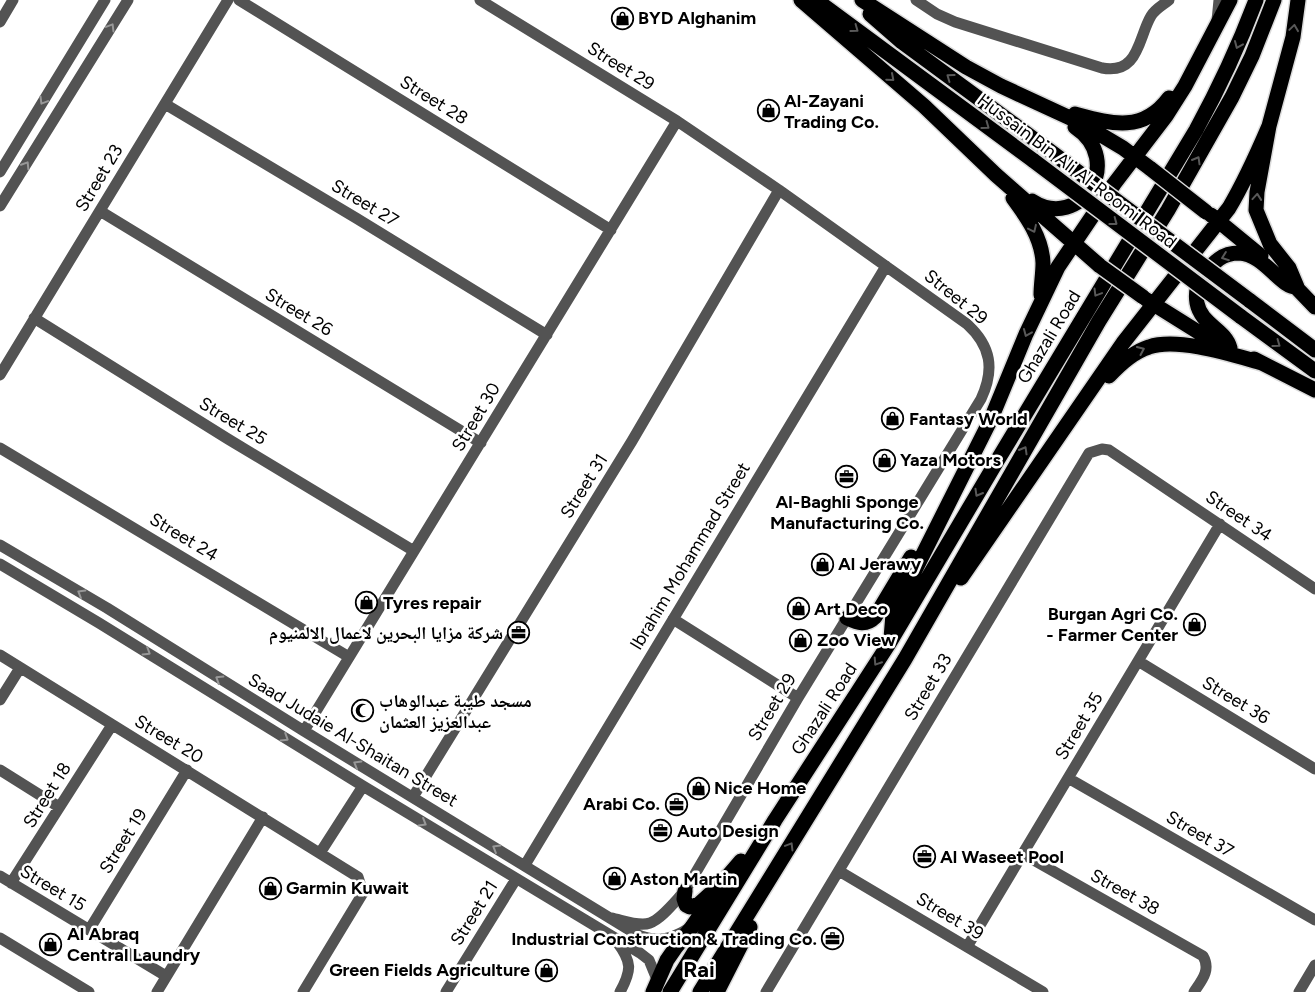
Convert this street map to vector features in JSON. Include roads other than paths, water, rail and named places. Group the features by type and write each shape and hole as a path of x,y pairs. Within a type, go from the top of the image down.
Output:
{"highway":[{"path":"801,0 924,106 996,175 1100,266 1203,335 1315,390"},
{"name":"Hussain Bin Ali Al-Roomi Road","path":"816,0 1315,371"},
{"name":"Hussain Bin Ali Al-Roomi Road","path":"856,0 902,42 1315,350"},
{"path":"862,0 966,67 1095,131 1135,157 1219,221 1297,287 1315,306"},
{"path":"890,642 893,614 991,419 1040,304 1058,267 1114,184 1166,116 1185,86 1230,0"},
{"name":"Ghazali Road","path":"670,992 775,820 890,642 1196,130 1238,45 1256,0"},
{"name":"Ghazali Road","path":"700,992 904,659 1099,321 1168,210 1232,97 1252,56 1274,0"},
{"path":"1297,287 1289,268 1270,244 1256,210 1257,192 1269,126 1293,37 1298,0"},
{"path":"1038,103 1121,124 1137,122 1152,115 1164,105 1202,54"},
{"path":"996,175 1034,202 1053,208 1073,205 1093,187 1098,161 1091,142 1082,132 1038,103"},
{"path":"904,659 1070,421 1123,343 1149,300 1219,221 1242,186 1269,126"},
{"path":"996,175 1027,217 1038,238 1043,262 1040,304"},
{"path":"1230,348 1224,337 1205,320 1197,302 1198,285 1214,262 1229,254 1246,254 1262,261 1289,286 1297,287"},
{"path":"1070,421 1120,364 1149,346 1161,344 1189,346 1214,350 1262,363"},
{"path":"847,618 861,623 872,621 916,550 937,524"},
{"path":"655,987 667,960 722,883 775,820"},
{"path":"716,992 742,945 774,872"},
{"path":"685,891 684,899 690,907 694,906 722,883"},
{"path":"725,992 739,960 742,945"}],"street":[{"path":"0,22 13,0"},
{"path":"0,172 4,162 105,0"},
{"path":"0,206 128,0"},
{"name":"Street 23","path":"0,375 228,0"},
{"name":"Street 28","path":"239,0 611,230"},
{"name":"Street 29","path":"480,0 677,121 779,190 967,324 977,333 986,352 989,372 987,386 981,399 798,698 685,891 663,914 650,923 639,924 611,918"},
{"path":"916,0 936,14 955,22 1102,68 1112,69 1126,65 1133,57 1140,46 1151,16 1169,0"},
{"path":"1217,27 1219,0"},
{"path":"68,60 72,68 80,72 85,71"},
{"path":"60,73 69,75 76,85"},
{"name":"Street 27","path":"165,104 356,218 546,335"},
{"name":"Street 30","path":"304,732 677,121"},
{"name":"Street 31","path":"413,797 632,441 779,190"},
{"name":"Street 26","path":"100,210 480,443"},
{"name":"Ibrahim Mohammad Street","path":"525,866 886,266"},
{"name":"Street 25","path":"34,318 228,439 414,551"},
{"name":"Street 24","path":"0,448 350,657"},
{"name":"Street 33","path":"766,992 1085,458 1089,453 1096,450 1109,450 1142,472"},
{"name":"Street 34","path":"1142,472 1315,589"},
{"name":"Street 35","path":"968,947 1220,524"},
{"name":"Saad Judaie Al-Shaitan Street","path":"0,545 107,608 304,732 575,895 636,934 656,939 668,939 692,927"},
{"name":"Saad Judaie Al-Shaitan Street","path":"0,564 99,622 362,786 640,953 648,960 655,987"},
{"path":"99,622 104,622 108,618 107,608"},
{"path":"673,619 798,698"},
{"path":"122,637 120,632 121,626 131,624"},
{"name":"Street 20","path":"0,656 358,876 363,893 303,992"},
{"name":"Street 36","path":"1138,661 1315,769"},
{"path":"0,700 20,668"},
{"name":"Street 18","path":"11,883 112,725"},
{"path":"0,770 59,808"},
{"name":"Street 19","path":"89,930 187,770"},
{"name":"Street 37","path":"1068,778 1315,920"},
{"path":"320,853 362,786"},
{"path":"156,992 263,817"},
{"name":"Street 38","path":"1023,854 1203,956 1207,963 1206,972 1194,992"},
{"name":"Street 39","path":"839,870 1043,992"},
{"name":"Street 15","path":"0,876 166,976"},
{"path":"532,889 538,891 543,888 545,883 542,876"},
{"name":"Street 21","path":"446,992 516,879"},
{"path":"565,909 562,904 563,899 567,895 575,895"},
{"path":"612,936 623,950 629,963 628,977 621,992"},
{"path":"0,938 89,992"},
{"path":"1299,992 1315,965"},
{"path":"621,992 625,990 632,992"}],"place":[{"name":"BYD Alghanim","path":"622,18"},
{"name":"Al-Zayani Trading Co.","path":"768,111"},
{"name":"Fantasy World","path":"893,419"},
{"name":"Yaza Motors","path":"884,460"},
{"name":"Al-Baghli Sponge Manufacturing Co.","path":"847,477"},
{"name":"Al Jerawy","path":"822,564"},
{"name":"Tyres repair","path":"367,603"},
{"name":"Art Deco","path":"798,609"},
{"name":"Burgan Agri Co. - Farmer Center","path":"1194,624"},
{"name":"شركة مزايا البحرين لاعمال الالمنيوم","path":"519,633"},
{"name":"Zoo View","path":"801,640"},
{"name":"مسجد طيبة عبدالوهاب عبدالعزيز العثمان","path":"363,711"},
{"name":"Nice Home","path":"698,788"},
{"name":"Arabi Co.","path":"676,804"},
{"name":"Auto Design","path":"661,831"},
{"name":"Al Waseet Pool","path":"924,857"},
{"name":"Aston Martin","path":"614,879"},
{"name":"Garmin Kuwait","path":"270,888"},
{"name":"Industrial Construction & Trading Co.","path":"833,939"},
{"name":"Al Abraq Central Laundry","path":"51,944"},
{"name":"Green Fields Agriculture","path":"546,970"}],"district":[{"name":"Rai","path":"699,969"}]}
